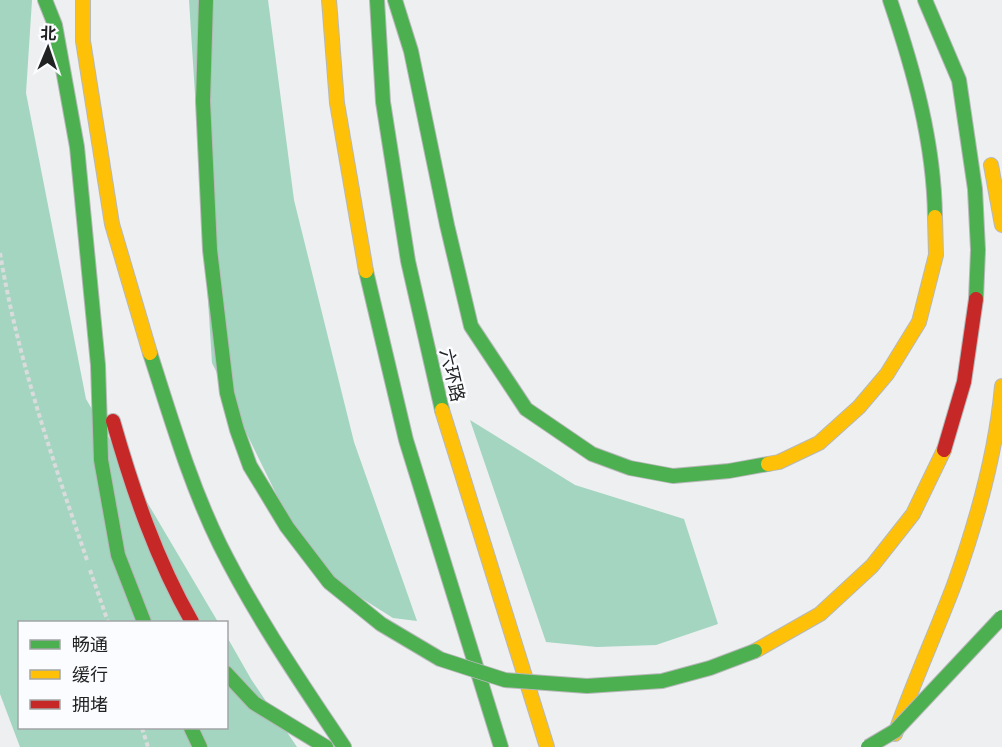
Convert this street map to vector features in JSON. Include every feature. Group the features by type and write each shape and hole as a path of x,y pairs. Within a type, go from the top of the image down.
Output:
{"highway":[{"path":"45,0 55,25 76,147 98,365 101,460 118,555 144,621"},
{"path":"82,0 83,41 112,224 148,348 185,461 219,543 255,612 344,747"},
{"path":"206,0 202,101 210,250 226,393 250,466 287,527 329,582 381,624 440,659 505,680 587,686 662,681 710,668 755,651 820,614 872,566 913,514 943,453 964,382 975,314 978,250 975,189 959,80"},
{"path":"329,0 338,103 365,265 406,441 501,747"},
{"name":"六环路","path":"377,0 383,102 408,261 442,409 547,747"},
{"path":"395,0 411,51 447,225 471,326 526,409 592,454 630,468 673,476 729,471 779,462 819,443 859,407 887,374 919,322 936,255 935,196 925,122 913,69 890,0"},
{"path":"925,0 980,128"},
{"path":"988,147 1002,225"},
{"path":"98,365 134,494 150,537 192,621"},
{"path":"891,747 912,685 953,587 978,514 999,422 1002,386"},
{"path":"868,747 895,731 1002,617"},
{"path":"228,675 254,703 326,747"},
{"path":"191,729 200,747"}],"path":[{"path":"0,253 9,305 34,403 108,621"},
{"path":"142,729 148,747"}],"green space":[{"path":"0,0 32,0 26,93 86,399 217,621 18,621 18,729 228,729 228,639 251,679 297,747 20,747 0,694"},
{"path":"189,0 268,0 294,200 354,442 417,621 393,618 312,567 212,363"},
{"path":"470,420 575,485 684,519 718,624 656,645 597,647 546,642"}],"traffic: fast":[{"path":"45,0 55,25 77,147 98,365 101,460 118,555 144,621"},
{"path":"206,0 203,101 210,250 227,393 250,466 287,527 329,582"},
{"path":"377,0 383,102 408,261 442,410"},
{"path":"395,0 411,51 447,225 471,326 526,409 592,454 630,468 673,476 729,471 768,464"},
{"path":"890,0 915,80 927,134 935,217"},
{"path":"925,0 959,80 975,189 978,250 976,299"},
{"path":"366,271 406,440 501,747"},
{"path":"150,353 190,475 220,545 263,623 344,747"},
{"path":"329,582 381,624 440,659 505,680 587,686 662,681 710,668 755,651"},
{"path":"868,747 895,731 1002,617"},
{"path":"228,675 254,703 326,747"},
{"path":"191,729 200,747"}],"traffic: slow":[{"path":"83,0 83,41 112,224 150,353"},
{"path":"329,0 337,103 366,271"},
{"path":"991,165 1002,225"},
{"path":"768,464 779,462 819,443 859,407 887,374 919,322 936,255 935,217"},
{"path":"895,734 954,585 970,536 990,462 1002,386"},
{"path":"442,410 547,747"},
{"path":"755,651 820,614 872,566 913,514 944,450"}],"traffic: jam":[{"path":"944,450 964,382 976,299"},
{"path":"113,421 146,524 167,574 191,621"}]}
